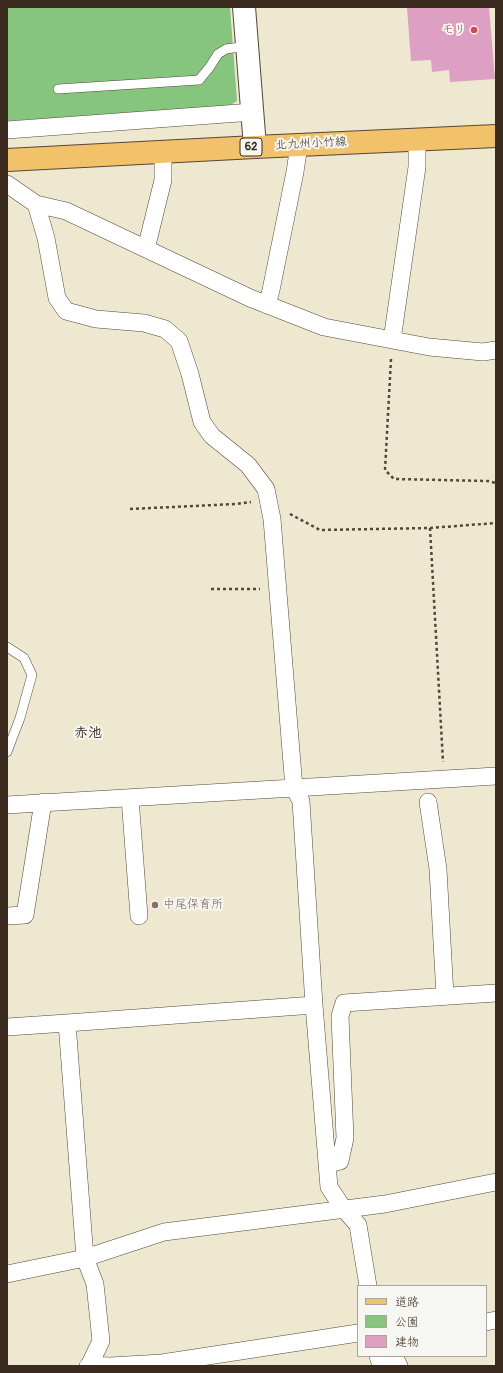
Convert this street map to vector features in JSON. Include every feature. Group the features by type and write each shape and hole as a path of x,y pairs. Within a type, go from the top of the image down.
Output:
{"main road":[{"name":"北九州小竹線","path":"7,160 496,136"}],"street":[{"path":"244,7 255,147"},
{"path":"7,130 252,112"},
{"path":"392,340 417,167 417,140"},
{"path":"267,304 299,145"},
{"path":"146,249 163,180 164,152"},
{"path":"7,184 36,204 66,211 250,298 324,328 429,347 483,352 496,350"},
{"path":"36,204 46,238 57,298 66,311 96,319 144,323 165,329 178,341 190,374 202,422 212,436 248,465 266,489 278,589 294,788 301,801 314,1005 329,1187 343,1208 358,1225 368,1285"},
{"path":"7,805 496,776"},
{"path":"130,798 140,916"},
{"path":"7,916 26,916 43,802"},
{"path":"428,802 438,869 444,996"},
{"path":"328,1164 340,1161 345,1138 340,1016 344,1003 496,993"},
{"path":"7,1027 314,1005"},
{"path":"67,1023 85,1258 95,1284 101,1342 89,1366 162,1364 357,1333"},
{"path":"7,1274 85,1258 164,1232 343,1208 385,1204 496,1182"},
{"path":"394,1357 399,1366"}],"lane":[{"path":"58,89 199,80 218,54 226,49 247,46"},
{"path":"7,646 24,658 32,675 20,718 7,752"}],"path":[{"path":"392,340 385,470 394,479 488,481 496,483"},
{"path":"130,509 236,504 269,505 320,530 430,528 496,523"},
{"path":"430,528 444,779"},
{"path":"211,589 278,589"}],"green space":[{"path":"7,7 230,7 237,101 227,107 7,121"}],"building":[{"path":"407,7 489,7 495,79 450,82 449,70 432,72 431,60 411,61"}],"place":[{"name":"モリ","path":"474,30"},
{"name":"中尾保育所","path":"155,905"}],"district":[{"name":"赤池","path":"88,733"}]}
